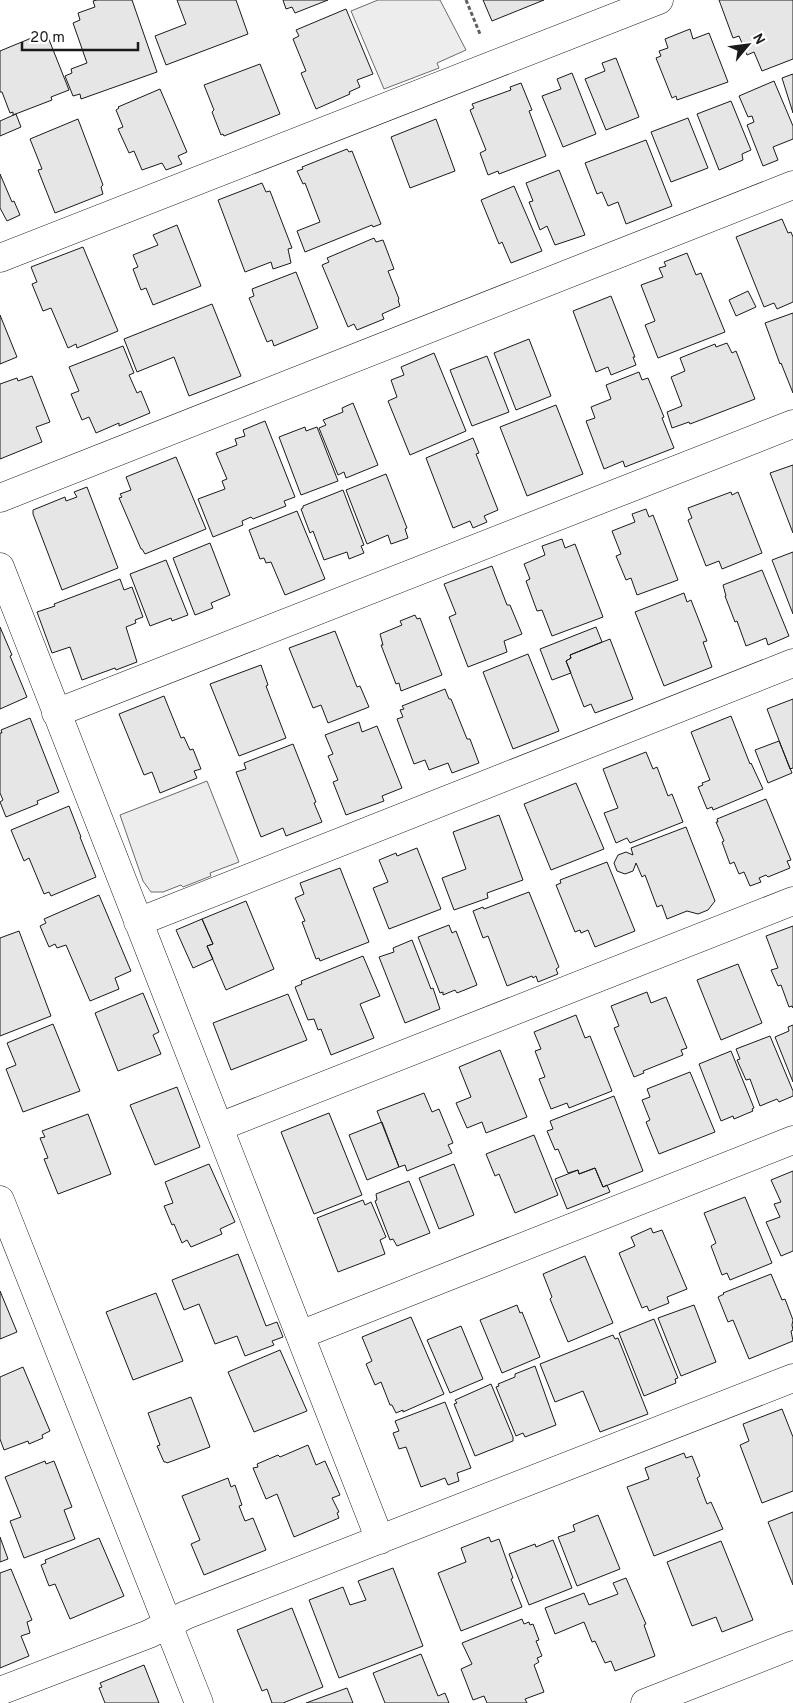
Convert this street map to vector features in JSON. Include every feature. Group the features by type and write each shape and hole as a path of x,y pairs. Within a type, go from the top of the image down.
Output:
{"street":[{"path":"0,258 659,0"},
{"path":"0,498 793,185"},
{"path":"56,713 793,424"},
{"path":"0,568 380,1540"},
{"path":"138,922 793,663"},
{"path":"219,1127 793,901"},
{"path":"300,1335 793,1140"},
{"path":"0,1200 199,1703"},
{"path":"0,1691 149,1634 196,1611 793,1378"},
{"path":"645,1703 793,1645"}],"shaded area":[{"path":"378,0 440,0 466,50 437,63 439,68 384,89 351,11"},
{"path":"207,781 239,862 210,873 211,876 183,887 181,885 163,892 151,892 143,881 120,815"}],"building":[{"path":"132,0 157,72 81,99 80,94 73,96 65,76 72,73 71,69 87,63 73,23 80,20 78,13 95,7 93,1"},
{"path":"177,0 236,0 248,34 166,65 155,36 186,24"},
{"path":"283,0 328,0 295,13 292,7 286,9"},
{"path":"483,0 544,0 492,21"},
{"path":"719,0 793,0 793,59 762,71 754,52 747,55 739,36 733,38"},
{"path":"346,9 373,74 357,80 360,87 349,92 350,94 316,109 301,73 306,71 293,39 299,36 296,30"},
{"path":"690,29 693,39 709,33 728,82 677,100 676,96 672,98 656,58 661,56 659,51 668,48 665,39"},
{"path":"46,32 69,90 51,97 52,100 13,115 13,112 10,113 2,92 0,92 0,51"},
{"path":"616,58 639,117 606,130 585,79 605,71 602,63"},
{"path":"260,64 280,114 224,136 223,134 221,135 204,85"},
{"path":"572,73 596,134 563,147 542,96 561,89 557,79"},
{"path":"793,74 793,113 782,78"},
{"path":"774,81 793,126 793,139 773,147 778,160 763,166 747,125 754,122 752,116 748,117 739,96"},
{"path":"521,83 532,110 529,111 546,156 499,174 498,171 488,175 480,153 486,150 470,110 474,108 472,104 511,90 510,87"},
{"path":"160,89 187,152 178,156 182,164 166,170 162,163 142,170 134,151 129,153 118,129 123,127 116,110 118,107"},
{"path":"731,101 751,150 742,154 743,160 719,170 697,114"},
{"path":"16,114 21,127 0,136 0,121"},
{"path":"688,118 708,168 671,182 651,132"},
{"path":"78,119 103,185 101,187 103,194 55,213 38,170 42,169 30,139"},
{"path":"436,119 455,171 410,188 391,137"},
{"path":"646,140 672,206 626,224 618,202 608,206 602,192 597,194 585,163"},
{"path":"347,149 349,152 352,151 381,224 373,227 372,225 305,252 297,231 320,222 305,183 303,184 297,171 303,169 302,167"},
{"path":"559,170 585,235 555,245 547,226 540,230 529,202 533,201 526,183"},
{"path":"0,174 20,215 7,221 0,208"},
{"path":"262,183 266,192 270,191 292,248 288,249 291,263 273,269 271,262 245,272 218,200"},
{"path":"514,186 542,251 511,263 502,242 499,244 481,200"},
{"path":"782,219 788,233 791,232 793,237 793,302 777,309 774,303 764,307 736,237"},
{"path":"177,225 201,286 153,305 146,288 141,290 133,269 138,267 133,255 158,245 153,235"},
{"path":"374,238 376,242 383,240 394,269 388,271 400,306 382,314 384,319 357,330 354,324 348,327 322,265 329,262 327,258"},
{"path":"83,247 118,331 77,348 76,344 68,348 51,308 43,311 32,284 37,282 31,267"},
{"path":"687,253 696,275 701,273 725,332 658,358 645,325 655,321 641,285 663,277 659,268 666,266 664,262"},
{"path":"296,272 318,328 274,346 272,340 267,342 249,298 254,296 252,289"},
{"path":"748,291 756,307 736,316 729,300"},
{"path":"611,296 635,357 633,357 636,365 611,375 608,367 596,372 573,311"},
{"path":"212,304 241,376 189,396 174,357 137,372 124,339"},
{"path":"793,313 793,393 765,323"},
{"path":"0,315 17,357 0,364"},
{"path":"529,339 551,396 516,410 494,353"},
{"path":"727,343 732,353 736,351 755,399 690,424 689,422 672,428 667,412 682,406 671,377 685,371 680,358 715,344 716,347"},
{"path":"123,346 134,373 129,375 137,393 141,391 150,413 96,433 89,417 82,420 71,394 79,391 69,367"},
{"path":"434,353 466,431 410,455 388,401 397,397 391,380 404,375 401,367"},
{"path":"487,356 509,412 472,426 450,370"},
{"path":"639,372 642,380 648,378 674,448 625,467 623,461 604,469 586,421 595,418 591,407 611,399 606,385"},
{"path":"32,376 50,422 36,427 42,442 0,459 0,384 17,378 18,381"},
{"path":"353,403 378,465 346,478 344,472 338,475 319,428 326,425 323,420 343,412 342,408"},
{"path":"556,405 583,474 527,496 500,427"},
{"path":"265,421 295,497 284,501 286,506 253,519 251,517 242,521 243,525 213,537 198,499 225,489 222,481 227,479 216,453 237,445 235,439 245,436 243,430"},
{"path":"305,427 306,431 317,427 338,481 301,495 279,437"},
{"path":"473,438 479,453 476,454 498,510 484,516 487,522 473,528 470,521 453,528 426,458"},
{"path":"176,457 206,529 145,554 141,549 119,498 122,497 120,494 131,490 126,477"},
{"path":"793,465 793,533 770,473"},
{"path":"386,474 407,528 405,529 408,538 391,544 388,535 367,544 346,490"},
{"path":"87,487 118,568 62,590 33,510 65,497 66,501 77,497 74,492"},
{"path":"343,490 364,545 361,546 364,553 349,559 347,552 324,560 313,531 310,533 301,509 303,506"},
{"path":"731,492 732,495 738,492 762,553 722,569 719,561 706,566 688,520 692,518 688,508"},
{"path":"646,509 649,517 653,515 678,580 637,595 631,578 626,580 616,556 621,554 612,531 635,522 632,514"},
{"path":"297,511 325,579 285,595 271,562 266,563 264,558 260,559 249,530"},
{"path":"562,539 565,548 575,544 603,617 552,636 542,610 537,611 526,581 530,579 524,564 545,555 542,546"},
{"path":"210,543 230,595 211,603 213,608 195,615 173,558"},
{"path":"793,552 793,614 772,560"},
{"path":"166,560 188,615 172,621 171,618 150,626 130,574"},
{"path":"492,566 507,605 510,605 522,634 504,641 507,652 468,667 449,617 456,614 444,584"},
{"path":"762,570 789,636 768,645 766,638 746,646 725,596 723,585"},
{"path":"120,579 124,590 132,587 143,617 135,620 136,623 126,627 137,662 82,680 70,647 52,653 37,612"},
{"path":"684,593 687,602 691,600 707,641 703,642 712,667 664,686 635,612"},
{"path":"415,615 417,619 420,618 442,675 401,691 399,683 396,684 381,645 383,645 380,634 402,625 400,621"},
{"path":"0,627 27,697 0,709"},
{"path":"596,627 602,642 570,655 571,658 566,661 571,673 552,680 540,649"},
{"path":"335,631 357,687 360,686 369,707 328,723 321,705 313,708 289,648"},
{"path":"610,639 633,699 595,713 591,704 584,707 566,661 571,658 570,655"},
{"path":"528,654 559,731 513,749 483,672"},
{"path":"261,665 268,685 266,686 286,738 239,756 210,684"},
{"path":"445,689 467,739 470,739 479,763 452,773 448,763 429,770 425,760 414,764 397,719 403,717 400,710 404,709 402,706"},
{"path":"164,696 181,738 184,737 190,750 193,749 201,769 194,771 197,778 160,793 152,772 144,775 119,714"},
{"path":"793,699 793,768 790,769 767,709"},
{"path":"731,716 750,764 763,789 713,810 712,807 707,809 698,787 710,780 691,732"},
{"path":"30,718 59,792 37,801 38,804 6,817 0,802 3,800 0,793 0,733 2,733 1,730"},
{"path":"359,722 362,732 377,726 402,788 382,796 384,801 346,815 333,782 338,780 328,756 333,754 325,735"},
{"path":"779,741 792,773 768,783 755,750"},
{"path":"293,744 322,822 286,836 283,828 261,837 236,772 246,769 244,763"},
{"path":"646,752 653,769 657,767 668,796 672,794 683,822 630,843 627,838 616,843 604,813 618,808 603,769"},
{"path":"576,783 604,849 551,870 524,804"},
{"path":"766,799 791,860 787,861 790,868 768,877 766,875 759,878 761,882 750,886 744,872 739,874 734,862 730,864 722,842 724,841 716,822 718,822 717,819"},
{"path":"69,806 96,877 51,896 49,892 44,894 29,858 24,861 11,830"},
{"path":"499,815 523,880 487,893 488,898 454,910 442,878 466,869 453,832"},
{"path":"686,827 715,901 708,910 698,914 687,911 667,919 662,905 657,907 645,875 642,877 636,863 633,871 625,874 617,871 614,863 618,855 626,852 633,855 631,848"},
{"path":"417,848 441,909 389,929 373,888 388,882 379,860 396,853 397,856"},
{"path":"607,862 635,931 595,947 588,930 581,933 580,930 575,932 556,885 561,883 560,880"},
{"path":"340,868 369,942 320,961 319,958 316,959 302,922 305,921 295,898 304,894 300,883"},
{"path":"529,892 559,967 556,969 558,974 538,982 536,976 533,978 532,976 507,986 488,936 483,938 473,911 483,907 484,909"},
{"path":"99,895 131,971 115,978 119,989 90,1001 66,945 57,948 55,944 49,947 40,926 46,923 44,919"},
{"path":"246,901 274,969 226,990 207,946 213,944 202,919"},
{"path":"202,919 213,944 207,946 213,959 193,968 176,930"},
{"path":"449,925 452,933 456,931 477,985 457,993 455,990 443,995 443,992 440,993 418,937"},
{"path":"793,926 793,1008 792,1006 789,1007 781,985 778,986 771,970 778,968 766,936"},
{"path":"19,931 51,1016 0,1036 0,938"},
{"path":"412,940 440,1009 405,1023 379,957 394,952 393,948"},
{"path":"363,956 380,996 360,1004 374,1038 331,1055 321,1029 318,1030 314,1019 308,1020 295,987 302,984 301,981"},
{"path":"738,964 762,1023 721,1040 697,980"},
{"path":"647,992 651,1003 666,997 687,1048 681,1050 683,1055 643,1071 644,1073 634,1077 614,1028 619,1026 611,1006"},
{"path":"143,993 159,1032 153,1035 161,1054 118,1071 95,1013"},
{"path":"288,994 307,1040 231,1070 213,1023"},
{"path":"576,1015 585,1038 590,1036 612,1091 569,1108 567,1103 551,1109 539,1079 545,1077 535,1051 541,1049 534,1032"},
{"path":"53,1024 80,1091 23,1112 6,1069 16,1065 7,1043"},
{"path":"793,1025 793,1082 775,1037 789,1031 788,1027"},
{"path":"770,1036 793,1091 793,1096 779,1102 777,1099 760,1106 750,1079 746,1080 737,1060 740,1059 736,1049"},
{"path":"500,1050 527,1117 486,1133 482,1122 467,1128 456,1103 471,1097 459,1067"},
{"path":"731,1051 754,1108 752,1109 753,1111 734,1119 733,1116 721,1121 699,1064"},
{"path":"690,1072 715,1132 659,1154 646,1122 650,1120 642,1100 650,1097 647,1089"},
{"path":"177,1087 200,1147 155,1165 130,1105"},
{"path":"424,1093 432,1112 439,1109 453,1143 448,1145 452,1153 407,1171 405,1165 399,1167 377,1111"},
{"path":"614,1096 643,1171 603,1187 595,1168 579,1174 578,1170 568,1173 558,1149 555,1150 547,1131 553,1129 550,1121"},
{"path":"329,1113 362,1195 314,1214 281,1132"},
{"path":"88,1114 111,1174 58,1194 44,1159 48,1158 40,1138 45,1137 42,1131"},
{"path":"382,1122 399,1167 367,1180 349,1135"},
{"path":"534,1135 558,1195 515,1213 499,1174 495,1176 486,1154"},
{"path":"209,1164 235,1222 220,1229 222,1234 191,1247 187,1240 182,1243 164,1206 173,1203 165,1182"},
{"path":"454,1164 474,1215 439,1229 419,1178"},
{"path":"595,1168 603,1187 607,1185 610,1192 567,1209 555,1179 578,1170 579,1174"},
{"path":"793,1171 793,1251 781,1256 766,1222 780,1217 774,1204 781,1202 771,1180"},
{"path":"409,1181 430,1233 397,1246 393,1239 390,1240 375,1201 377,1200 376,1194"},
{"path":"745,1197 772,1263 730,1280 727,1273 722,1275 711,1246 716,1243 704,1213"},
{"path":"363,1200 365,1205 371,1202 386,1237 380,1240 385,1254 338,1272 317,1218"},
{"path":"651,1228 653,1233 662,1230 687,1289 667,1297 669,1303 649,1311 647,1306 642,1308 619,1253 635,1246 631,1237"},
{"path":"238,1254 266,1326 277,1322 283,1337 272,1341 274,1345 245,1356 237,1336 215,1344 199,1304 184,1310 172,1280"},
{"path":"585,1256 613,1323 568,1342 550,1299 552,1297 543,1274"},
{"path":"771,1274 782,1300 785,1299 793,1320 793,1330 791,1331 793,1341 749,1359 733,1320 728,1322 718,1297 723,1293"},
{"path":"0,1291 17,1332 0,1339"},
{"path":"156,1293 183,1361 133,1380 106,1312"},
{"path":"517,1305 520,1313 522,1312 540,1357 502,1373 480,1320"},
{"path":"694,1305 716,1362 681,1376 658,1318"},
{"path":"411,1317 444,1394 403,1412 403,1410 396,1413 392,1405 390,1405 381,1382 375,1385 366,1364 372,1361 362,1337"},
{"path":"654,1319 678,1378 675,1379 676,1383 644,1396 619,1333"},
{"path":"461,1326 483,1379 450,1393 427,1340"},
{"path":"613,1335 615,1339 618,1338 648,1414 600,1432 583,1391 555,1402 540,1364"},
{"path":"280,1350 307,1411 254,1432 228,1372"},
{"path":"535,1366 556,1425 525,1437 523,1433 516,1436 496,1387 499,1386 498,1384 515,1377 515,1374"},
{"path":"23,1367 50,1431 42,1435 43,1438 29,1444 28,1441 4,1450 0,1439 0,1377"},
{"path":"491,1384 513,1441 475,1456 454,1404 457,1403 455,1400"},
{"path":"191,1397 210,1447 167,1463 164,1462 157,1446 160,1445 148,1413"},
{"path":"445,1402 471,1468 457,1473 459,1481 448,1485 445,1478 421,1487 406,1447 399,1449 393,1433 399,1431 395,1421"},
{"path":"782,1409 793,1437 793,1491 762,1503 740,1445 749,1441 743,1424"},
{"path":"308,1445 316,1465 325,1461 340,1495 332,1498 339,1512 337,1513 339,1518 294,1537 277,1494 266,1499 253,1468 258,1467 257,1464 278,1455 280,1457"},
{"path":"684,1453 686,1458 692,1456 700,1476 697,1478 707,1504 711,1502 723,1529 654,1556 627,1487 649,1479 645,1468"},
{"path":"45,1461 46,1464 54,1461 72,1507 64,1510 75,1539 24,1558 10,1521 21,1517 5,1477"},
{"path":"228,1478 231,1487 235,1485 242,1505 239,1506 245,1521 253,1518 266,1550 204,1575 191,1544 200,1540 182,1496"},
{"path":"793,1512 793,1585 768,1522"},
{"path":"598,1515 620,1569 577,1586 558,1537 575,1531 573,1525"},
{"path":"0,1537 8,1559 0,1562"},
{"path":"489,1537 491,1542 499,1539 522,1607 461,1631 438,1573 466,1562 461,1548"},
{"path":"99,1538 124,1596 70,1619 55,1584 49,1586 41,1565 46,1563 45,1560"},
{"path":"553,1540 572,1588 529,1605 509,1554 535,1544 536,1547"},
{"path":"721,1541 753,1620 722,1632 716,1617 692,1626 667,1562"},
{"path":"393,1568 423,1646 339,1678 309,1600 343,1587 350,1605 366,1600 358,1581"},
{"path":"11,1569 32,1620 27,1622 30,1633 21,1636 29,1656 0,1668 0,1573"},
{"path":"626,1578 646,1624 644,1625 655,1656 615,1671 611,1661 605,1663 595,1641 592,1642 584,1622 555,1634 545,1608 584,1593 589,1605 618,1594 613,1583"},
{"path":"292,1608 323,1687 283,1703 272,1703 267,1689 262,1691 237,1630"},
{"path":"522,1619 524,1624 529,1622 530,1625 533,1624 539,1640 536,1641 542,1656 537,1658 539,1662 534,1665 544,1692 525,1699 527,1703 487,1703 484,1696 473,1700 461,1669 472,1664 462,1643"},
{"path":"421,1654 438,1696 445,1693 449,1703 385,1703 373,1673"},
{"path":"144,1665 159,1703 105,1703 99,1688 102,1687 100,1683"},
{"path":"347,1688 353,1703 306,1703"}]}
